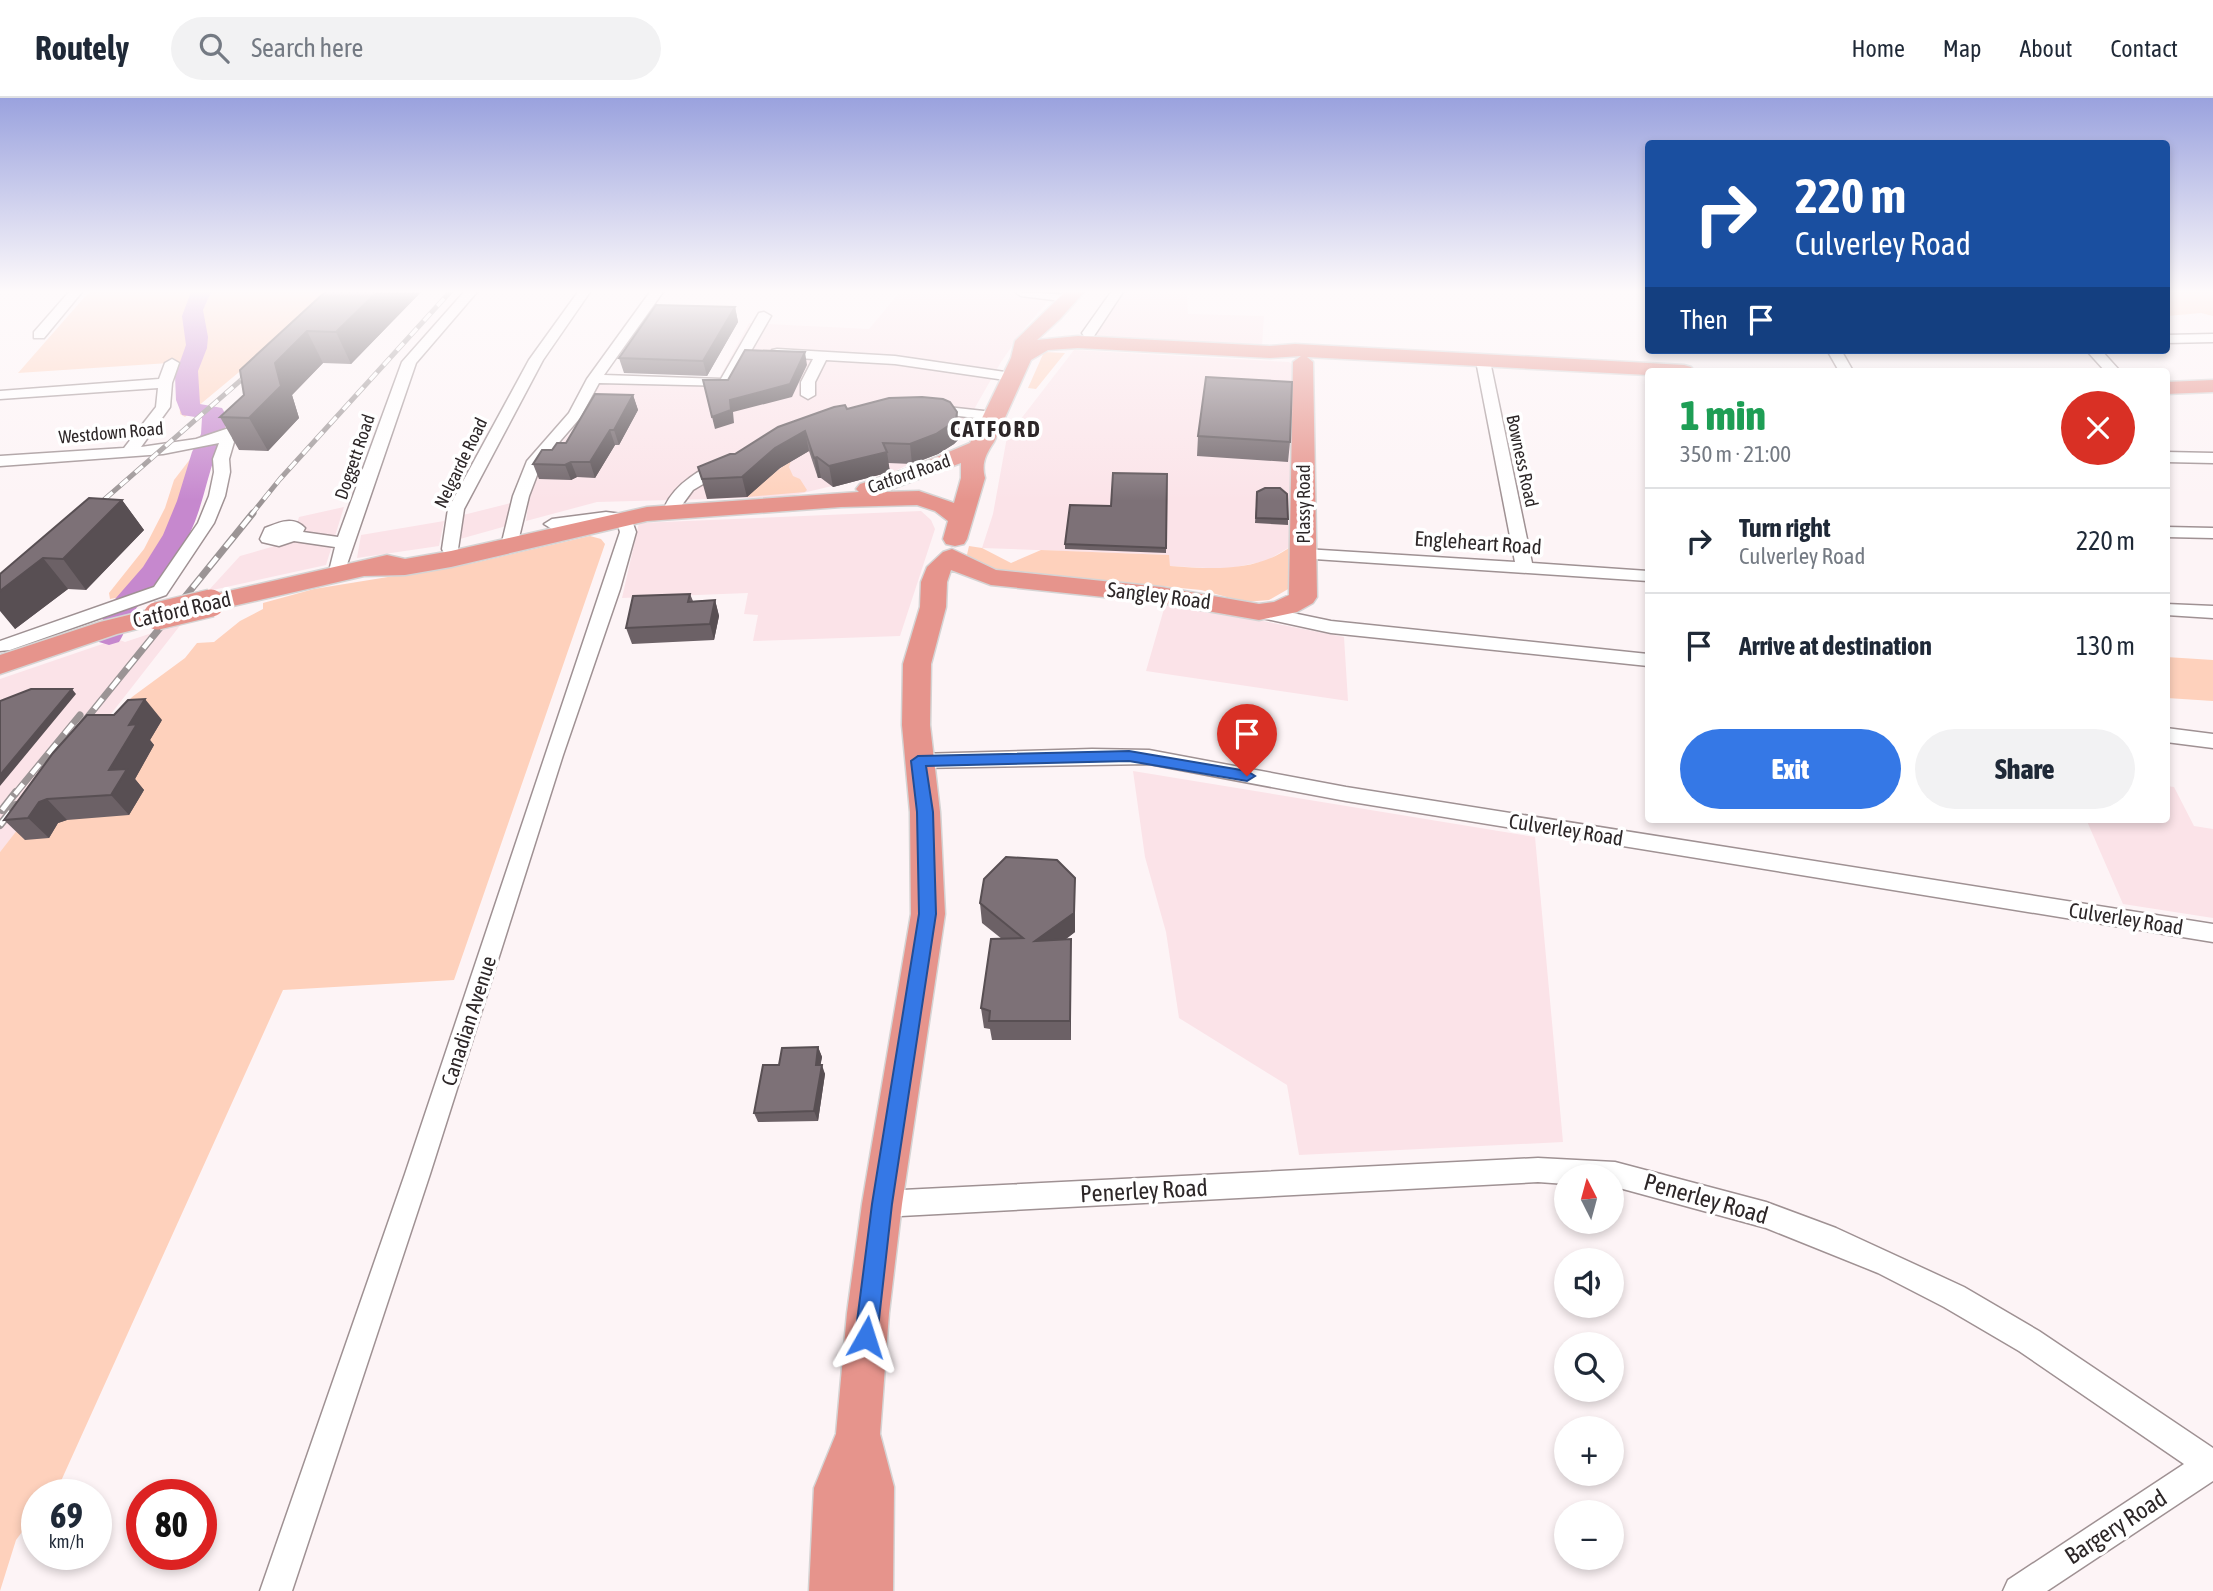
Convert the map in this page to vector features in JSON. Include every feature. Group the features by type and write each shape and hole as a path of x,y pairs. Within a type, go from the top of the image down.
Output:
{"highway":[{"path":"833,1591 836,1488 858,1434 868,1313 882,1204 928,914 925,812 918,761 915,691 917,664 933,607 934,582 940,567 952,557 960,518 973,478 971,470 977,448 983,442 1019,362"},
{"name":"Plassy Road","path":"1303,362 1304,597"},
{"path":"1495,362 1645,370"},
{"path":"2170,388 2213,386"},
{"name":"Catford Road","path":"841,500 921,472 977,448"},
{"name":"Catford Road","path":"2,655 211,603 450,549 624,518 700,509 919,498 943,506 960,518"},
{"name":"Catford Road","path":"368,569 417,565 604,511 673,506 700,509"},
{"name":"Sangley Road","path":"952,557 961,565 990,578 1161,595 1259,612"},
{"path":"933,607 950,591 969,581 990,578"},
{"path":"1259,612 1275,611 1304,597"},
{"path":"858,1434 871,1487 869,1591"}],"street":[{"name":"Doggett Road","path":"336,575 345,542 409,362"},
{"name":"Nelgarde Road","path":"450,549 456,509 535,362"},
{"path":"510,540 527,476 535,461 575,415 594,379 608,362"},
{"path":"594,379 723,383 739,362"},
{"path":"808,395 808,382 819,362"},
{"path":"907,362 1012,377"},
{"name":"Bowness Road","path":"1483,362 1525,569"},
{"path":"130,451 163,407 164,383 172,363"},
{"path":"0,395 164,383"},
{"path":"221,440 242,425 242,407 246,400"},
{"path":"910,409 941,409 993,416"},
{"path":"2,655 109,607 160,591 206,523 222,472 221,459 227,442 221,440"},
{"name":"Westdown Road","path":"0,461 196,445 221,440"},
{"path":"673,506 675,498 684,489 743,456"},
{"path":"2170,457 2213,458"},
{"path":"552,524 606,516 624,518"},
{"name":"Canadian Avenue","path":"276,1591 369,1322 500,928 574,691 625,544 628,532 624,518"},
{"path":"2170,532 2213,533"},
{"path":"293,536 308,537 326,544 345,542"},
{"name":"Engleheart Road","path":"1305,554 1645,576"},
{"name":"Sangley Road","path":"1304,597 1313,612 1325,619 1369,631"},
{"path":"2170,609 2213,612"},
{"name":"Sangley Road","path":"1259,612 1331,627 1645,660"},
{"path":"2170,736 2213,741"},
{"name":"Culverley Road","path":"918,761 1092,756 1149,758 1346,794 2213,933"},
{"name":"Penerley Road","path":"882,1204 1538,1170 1615,1174 1766,1215 1888,1264 1954,1297 2029,1341 2212,1464"},
{"name":"Bargery Road","path":"2019,1591 2212,1464"}],"shaded area":[{"path":"28,362 252,362 185,417 180,414 179,380 184,362 18,373"},
{"path":"728,362 1001,362 956,441 895,471 786,497 597,502 526,521 529,498 536,479 552,454 582,419 601,380 716,384"},
{"path":"1040,362 1058,362 1036,389 1028,388"},
{"path":"1065,362 1289,362 1294,366 1293,545 1266,561 1226,569 1170,566 1168,555 982,548 993,514 1007,437"},
{"path":"194,454 184,498 170,531 126,596 110,599 109,593 144,549 165,508 174,480"},
{"path":"791,461 789,467 793,476 800,479 807,490 805,492 747,497 762,481"},
{"path":"511,503 510,525 460,539 463,515"},
{"path":"344,507 326,565 208,591 240,556 292,541 299,517"},
{"path":"921,511 931,520 935,529 900,636 753,641 758,615 744,614 748,593 622,598 639,523"},
{"path":"444,521 439,546 357,558 361,535"},
{"path":"590,536 601,539 605,544 454,980 283,990 62,1479 21,1479 21,1533 16,1540 0,1591 0,852 61,774 132,697 185,658 197,643 214,642 240,621 263,609 263,603 314,589 474,563"},
{"path":"1293,545 1290,588 1269,600 1245,602 1201,590 979,568 966,559 969,546 982,548 1011,563 1041,550 1169,555 1170,566 1218,568 1265,561"},
{"path":"1166,602 1344,637 1348,701 1146,671"},
{"path":"182,623 0,852 0,679 117,639 125,642"},
{"path":"2170,657 2213,660 2213,701 2170,698"},
{"path":"1133,771 1535,837 1563,1142 1299,1155 1287,1085 1179,1018 1166,932 1145,857"},
{"path":"2170,786 2174,787 2194,826 2213,829 2213,918 2123,904 2088,823 2170,823"}],"building":[{"path":"249,362 276,362 281,386 249,418 220,417 244,395 240,370"},
{"path":"738,362 800,362 790,384 730,400 731,410 712,417 703,380 728,380"},
{"path":"1206,377 1292,382 1290,442 1198,436"},
{"path":"595,394 633,395 614,430 610,430 590,462 571,462 565,465 533,464 542,450 552,450 557,443 566,443"},
{"path":"922,397 950,402 957,412 956,420 936,434 910,444 883,443 887,452 829,466 817,457 814,458 805,431 775,448 742,477 702,479 698,467 735,454 778,427 834,407 845,405 847,409 889,398"},
{"path":"1113,473 1167,474 1166,548 1065,544 1070,505 1111,506"},
{"path":"1265,488 1280,488 1287,494 1288,519 1256,518 1257,492"},
{"path":"89,498 122,500 63,559 43,558 0,591 0,574"},
{"path":"690,594 688,602 715,600 710,624 626,628 633,596"},
{"path":"31,689 72,689 0,775 0,701"},
{"path":"145,699 129,725 137,724 109,770 127,769 111,795 47,799 39,802 28,818 4,820 53,753 87,715 114,715 128,700"},
{"path":"1006,857 1057,860 1075,878 1074,913 1035,941 1071,939 1070,1021 989,1021 990,1011 981,1008 991,939 1023,938 980,903 984,879"},
{"path":"818,1047 816,1065 822,1065 814,1111 754,1113 763,1065 779,1065 782,1048"}],"waterway":[{"path":"109,636 119,612 154,571 176,535 190,501 204,452 213,434 214,413 190,410 186,376 190,362"}],"railway":[{"path":"251,515 280,479 387,362"},
{"path":"90,512 256,367"},
{"path":"78,729 253,513"},
{"path":"15,794 80,715"},
{"path":"2,810 16,792"},
{"path":"0,825 16,805"}],"district":[{"name":"CATFORD","path":"996,429"}],"route":[{"path":"866,1337 882,1204 928,914 929,872 918,761 1129,756 1247,776"}]}
